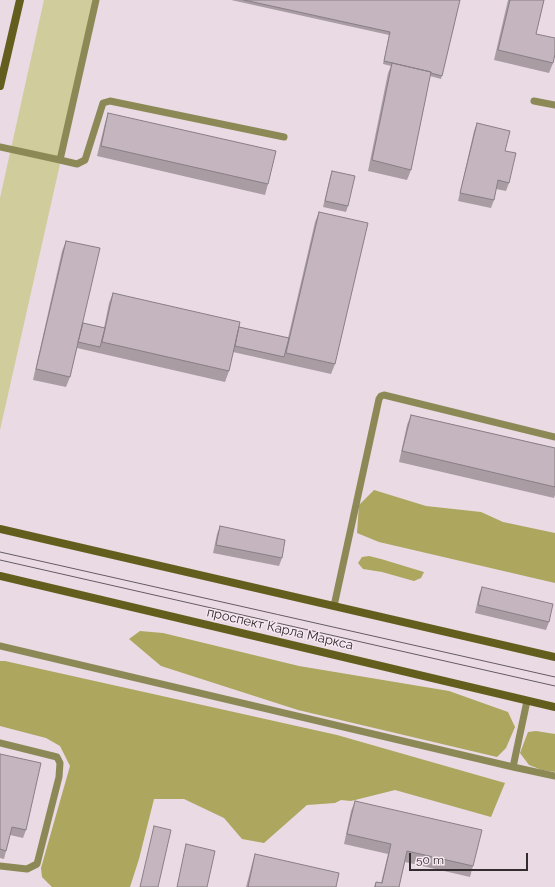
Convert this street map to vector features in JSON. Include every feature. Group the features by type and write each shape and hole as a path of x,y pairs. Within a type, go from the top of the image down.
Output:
{"main road":[{"path":"0,86 20,0"},
{"path":"0,529 555,657"},
{"name":"проспект Карла Маркса","path":"0,576 527,701 555,706"}],"lane":[{"path":"60,160 96,0"},
{"path":"0,147 77,164 85,160 102,103 110,101 284,137"},
{"path":"534,101 555,105"},
{"path":"334,606 377,407 381,396 384,395 555,437"},
{"path":"0,646 555,776"},
{"path":"513,767 527,701"},
{"path":"0,743 57,757 60,763 59,777 38,864 27,869 0,866"}],"shaded area":[{"path":"44,0 97,0 0,430 0,198"},
{"path":"374,490 426,506 481,512 503,522 555,533 555,583 379,542 357,533 359,505"},
{"path":"369,556 424,572 421,578 414,581 382,572 363,569 358,563 362,557"},
{"path":"140,631 163,633 299,666 449,691 508,712 515,727 506,748 497,757 298,710 161,666 129,639"},
{"path":"0,661 337,735 505,783 491,817 395,790 351,801 341,800 335,803 307,805 264,843 242,839 224,818 184,799 154,799 139,859 130,887 52,887 42,877 41,868 70,766 60,746 46,738 0,726"},
{"path":"536,731 555,734 555,772 542,770 529,765 520,753 528,732"}],"building":[{"path":"244,0 460,0 442,76 384,61 390,32"},
{"path":"510,0 544,0 536,34 555,38 555,54 553,63 498,50"},
{"path":"392,63 431,72 411,170 372,160"},
{"path":"108,113 276,151 268,184 101,146"},
{"path":"477,123 510,131 505,151 516,153 509,183 498,180 494,200 460,193"},
{"path":"332,171 355,176 348,206 325,201"},
{"path":"319,212 368,223 335,364 286,353"},
{"path":"66,241 100,248 70,377 36,369"},
{"path":"113,293 240,322 229,371 102,342"},
{"path":"83,323 105,328 100,347 78,342"},
{"path":"239,327 289,338 284,357 235,346"},
{"path":"411,415 555,448 555,487 402,451"},
{"path":"220,526 285,540 282,558 216,545"},
{"path":"482,587 553,604 549,622 478,605"},
{"path":"0,754 41,763 26,830 12,827 6,851 0,849"},
{"path":"355,801 482,830 473,866 407,851 399,887 375,887 376,882 382,883 391,844 347,834"},
{"path":"154,826 171,830 158,887 140,887"},
{"path":"186,844 215,851 207,887 177,887"},
{"path":"255,854 339,873 336,887 248,887"}],"tram line":[{"path":"0,552 555,677"},
{"path":"0,560 555,686"}]}
